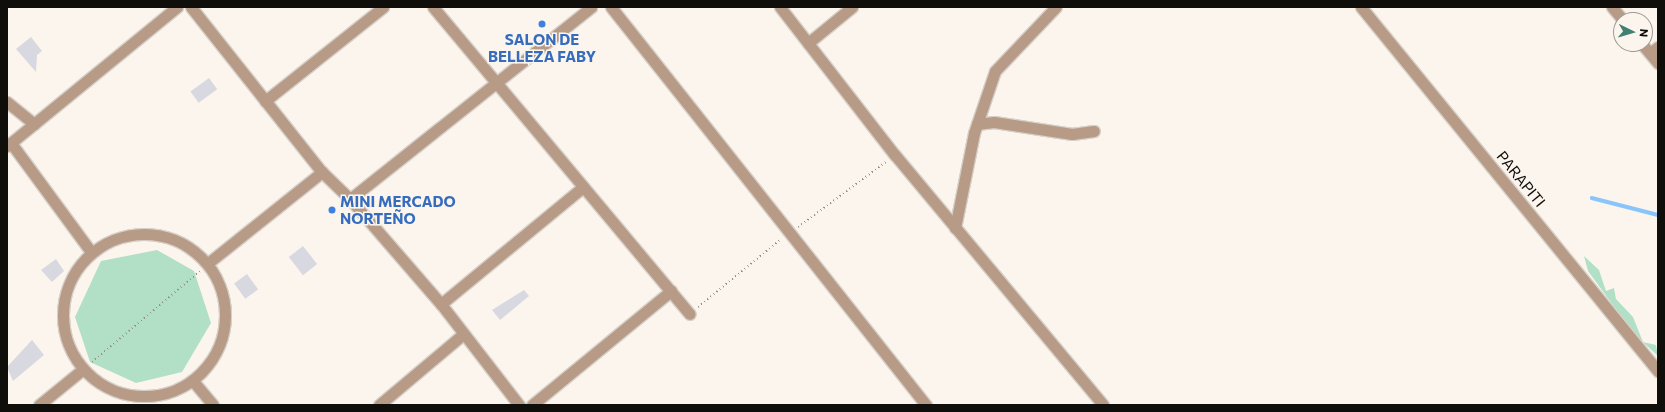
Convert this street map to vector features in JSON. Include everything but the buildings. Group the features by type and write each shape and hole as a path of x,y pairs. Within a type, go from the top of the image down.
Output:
{"street":[{"path":"91,252 9,144 177,7"},
{"path":"191,7 322,172 350,199 441,304 462,335 519,405"},
{"path":"265,100 383,7"},
{"path":"433,7 496,85 690,314"},
{"path":"350,199 496,85 591,7"},
{"path":"611,7 926,405"},
{"path":"780,7 956,228 1104,405"},
{"path":"808,43 852,7"},
{"path":"956,228 977,124 995,71 1056,7"},
{"name":"PARAPITI","path":"1361,7 1658,371"},
{"path":"1654,50 1658,63"},
{"path":"7,102 34,124"},
{"path":"977,124 994,122 1072,134 1094,131"},
{"path":"208,263 322,172"},
{"path":"441,304 583,187"},
{"path":"139,233 165,235 188,245 208,263 221,286 224,325 223,338 211,362 193,381 172,392 142,396 124,394 102,385 83,369 69,347 63,322 65,296 75,272 91,252 114,238 139,233"},
{"path":"532,405 671,291"},
{"path":"379,405 462,335"},
{"path":"39,405 83,369"},
{"path":"193,381 213,405"}],"path":[{"path":"83,369 149,318 208,263"}],"green space":[{"path":"157,250 194,271 211,323 182,372 136,383 90,362 75,317 101,261"},
{"path":"1584,256 1599,270 1606,291 1614,288 1616,299 1633,317 1643,342 1656,345 1658,356 1634,334 1588,271"}],"waterway":[{"path":"1592,198 1658,215"}],"place":[{"name":"SALON DE BELLEZA FABY","path":"542,24"},
{"name":"MINI MERCADO NORTEÑO","path":"332,210"}]}
